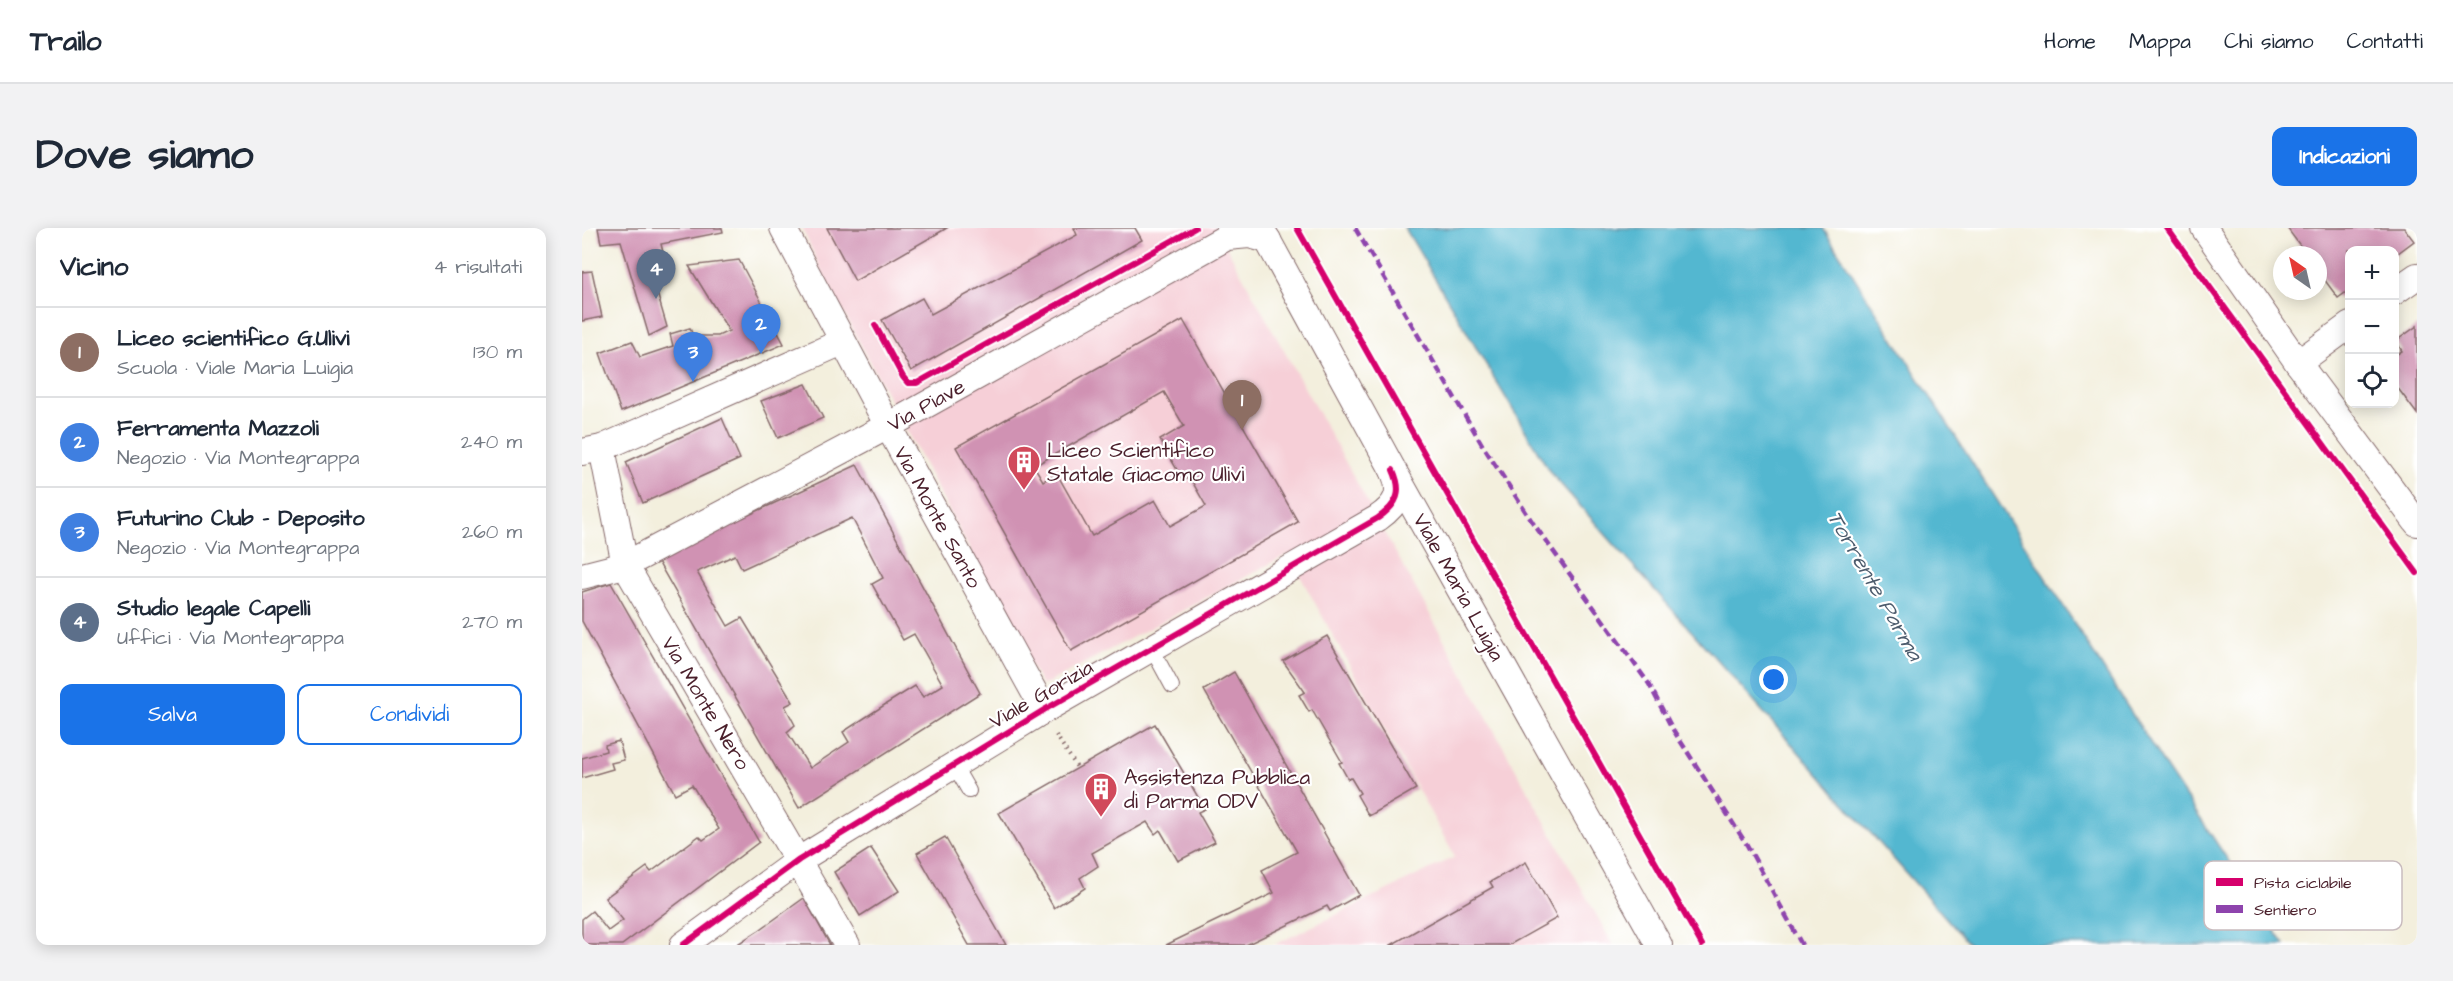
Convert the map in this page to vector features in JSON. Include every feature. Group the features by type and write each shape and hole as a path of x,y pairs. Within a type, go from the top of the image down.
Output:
{"street":[{"name":"Via Monte Santo","path":"783,228 842,342 1044,710"},
{"path":"2204,228 2298,363 2417,523"},
{"name":"Via Piave","path":"582,576 625,565 888,426 1227,237 1264,234"},
{"name":"Viale Maria Luigia","path":"1264,234 1393,470 1659,945"},
{"path":"2399,289 2417,276"},
{"path":"2298,363 2345,328"},
{"path":"592,450 842,342"},
{"name":"Via Monte Nero","path":"592,450 625,565 848,945"},
{"name":"Viale Gorizia","path":"683,945 799,860 1044,710 1385,513 1396,500 1400,488 1393,470"}],"lane":[{"path":"1152,649 1172,686"},
{"path":"954,765 969,791"}],"path":[{"path":"1044,710 1078,769"}],"shaded area":[{"path":"802,228 1216,228 1613,945 1274,945 1455,857 1288,554 1042,686 821,270"}],"water":[{"name":"Torrente Parma","path":"1405,228 1823,228 2167,769 2229,861 2204,861 2204,930 2275,930 2285,945 1970,945 1550,472"}],"building":[{"path":"598,228 722,228 723,232 661,244 667,268 651,272 667,327 649,336 621,241 601,243"},
{"path":"827,228 947,228 855,281"},
{"path":"1074,228 1135,228 1142,240 911,371 882,320 922,298 931,314 1077,235"},
{"path":"2287,228 2404,228 2414,241 2399,252 2399,246 2345,246 2345,293 2338,298 2327,283 2327,246 2300,246"},
{"path":"739,260 784,344 621,412 600,353 632,341 640,357 673,346 670,334 690,328 693,336 718,336 729,331 689,266"},
{"path":"592,271 602,317 582,321 582,272"},
{"name":"Liceo Scientifico Statale Giacomo Ulivi","path":"1183,320 1298,522 1071,651 956,447","holes":["1164,392 1184,426 1160,440 1183,480 1190,478 1206,506 1170,526 1155,500 1092,536 1057,474 1043,481 1034,466"]},
{"path":"2417,326 2417,414 2399,390 2399,353 2402,351 2399,339"},
{"path":"806,384 823,418 778,438 761,401"},
{"path":"722,418 740,459 643,503 626,462"},
{"path":"857,465 980,693 799,808 656,558","holes":["852,518 883,578 872,584 903,640 914,634 943,685 923,697 915,686 886,704 843,732 849,742 810,768 787,732 795,725 785,706 793,702 742,618 728,626 697,572 735,555 742,569"]},
{"path":"611,583 759,842 622,945 582,945 582,919 592,911 608,931 623,920 605,898 647,867 651,872 699,836 703,840 719,829 692,785 675,794 582,621 582,592"},
{"path":"1327,636 1416,789 1369,816 1357,795 1360,793 1351,778 1348,779 1339,763 1342,762 1312,710 1309,712 1299,695 1305,692 1283,661"},
{"path":"1234,672 1359,895 1330,911 1327,906 1246,945 1166,945 1274,893 1262,870 1297,852 1204,690"},
{"name":"Assistenza Pubblica di Parma ODV","path":"1155,724 1205,809 1198,812 1215,842 1178,861 1160,830 1155,834 1147,822 1092,853 1098,866 1080,878 1085,888 1054,908 999,813"},
{"path":"619,741 624,760 611,763 613,769 582,778 582,758 606,751 605,745"},
{"path":"945,837 1006,945 969,945 917,853"},
{"path":"871,848 899,891 860,916 834,872"},
{"path":"1526,862 1557,918 1509,945 1391,945 1493,887 1490,882"},
{"path":"804,898 830,945 736,945 758,931"}],"marked path":[{"path":"1355,228 1483,446 1533,523 1649,684 1672,728 1747,845 1802,945"}],"cycle path":[{"path":"875,325 903,377 908,383 917,383 1195,228"},
{"path":"1297,228 1702,945"},
{"path":"2167,228 2417,573"},
{"path":"683,945 799,860 1044,710 1378,518 1390,508 1397,497 1398,485 1393,470"}],"place":[{"name":"Studio legale Capelli","path":"656,299"},
{"name":"Ferramenta Mazzoli","path":"761,354"},
{"name":"Futurino Club - Deposito","path":"693,382"},
{"name":"Liceo scientifico G.Ulivi","path":"1242,430"},
{"name":"Liceo Scientifico Statale Giacomo Ulivi","path":"1024,491"},
{"name":"Assistenza Pubblica di Parma ODV","path":"1101,818"}]}
